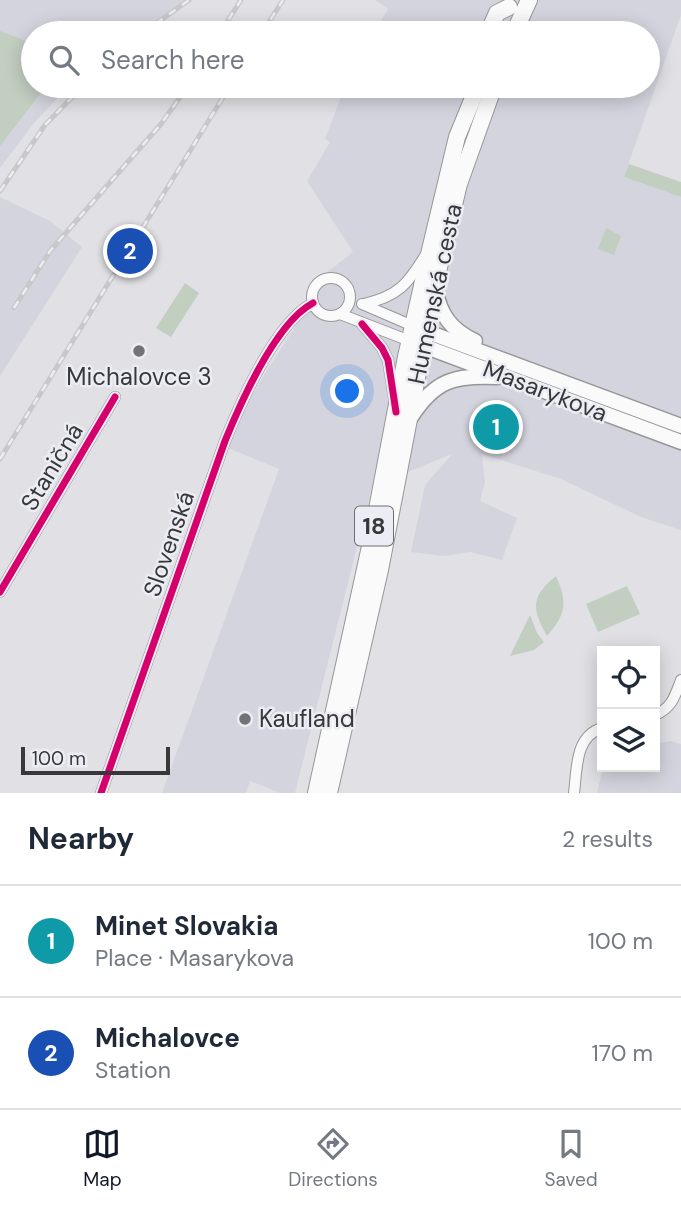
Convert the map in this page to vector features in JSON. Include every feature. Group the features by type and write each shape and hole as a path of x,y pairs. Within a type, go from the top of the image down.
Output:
{"main road":[{"path":"519,21 528,0"},
{"path":"493,21 497,13 511,4"},
{"path":"503,21 511,4"},
{"name":"Humenská cesta","path":"316,793 369,551 402,416 418,336 430,250 457,137 472,98"},
{"name":"Humenská cesta","path":"418,336 435,284 459,184 490,98"},
{"path":"435,284 441,312 453,328 506,360"},
{"name":"Masarykova","path":"418,336 506,360 681,425"},
{"name":"Masarykova","path":"418,336 513,378 681,442"},
{"path":"402,416 433,389 448,381 466,376 513,378"},
{"name":"Humenská cesta","path":"329,793 380,570 402,416"}],"street":[{"path":"364,304 385,299 400,290 411,279 430,250"},
{"path":"328,278 344,282 351,296 418,336 362,324 340,314 324,314 313,303 314,288 320,281 328,278"},
{"path":"340,314 349,305 351,296"},
{"name":"Slovenská","path":"102,793 225,441 248,387 293,319 313,303"},
{"path":"362,324 382,348 388,360 402,416"},
{"name":"Staničná","path":"0,592 116,397"},
{"path":"660,713 665,711 674,699 681,680"},
{"path":"574,793 583,743 588,735 597,730"}],"shaded area":[{"path":"0,0 185,0 156,21 21,21 21,98 58,98 34,123 0,168"},
{"path":"375,0 681,0 681,15 660,75 660,21 380,21 388,9"},
{"path":"340,98 652,98 624,177 681,197 681,530 641,517 561,479 482,454 485,482 480,501 517,518 502,560 470,552 444,556 411,552 425,485 452,454 372,487 295,793 280,793 250,781 246,793 162,793 279,469 228,448 246,406 295,327 312,284 353,252 307,181 330,142 325,139"},
{"path":"0,197 50,221 82,247 0,376"},
{"path":"671,741 681,744 681,793 597,793 602,772 660,772 660,743"}],"green space":[{"path":"0,31 21,39 21,98 37,98 0,146"},
{"path":"629,164 681,182 681,197 624,177"},
{"path":"606,228 621,236 614,255 598,249"},
{"path":"185,283 199,293 171,337 156,328"},
{"path":"556,576 563,608 558,621 547,636 538,618 536,604 542,590"},
{"path":"627,586 640,614 598,632 586,604"},
{"path":"530,615 544,642 534,650 510,656"}],"railway":[{"path":"160,21 189,0"},
{"path":"228,21 241,0"},
{"path":"270,21 283,0"},
{"path":"0,191 45,125 71,98"},
{"path":"14,308 50,251 161,124 179,98"},
{"path":"0,459 223,98"}],"cycle path":[{"path":"101,793 225,441 250,385 273,345 299,313 313,303"},
{"path":"362,324 382,348 388,360 396,412"},
{"path":"0,592 115,397"}],"place":[{"name":"Michalovce","path":"130,251"},
{"name":"Michalovce 3","path":"139,351"},
{"name":"Minet Slovakia","path":"496,427"},
{"name":"Kaufland","path":"245,719"}]}
